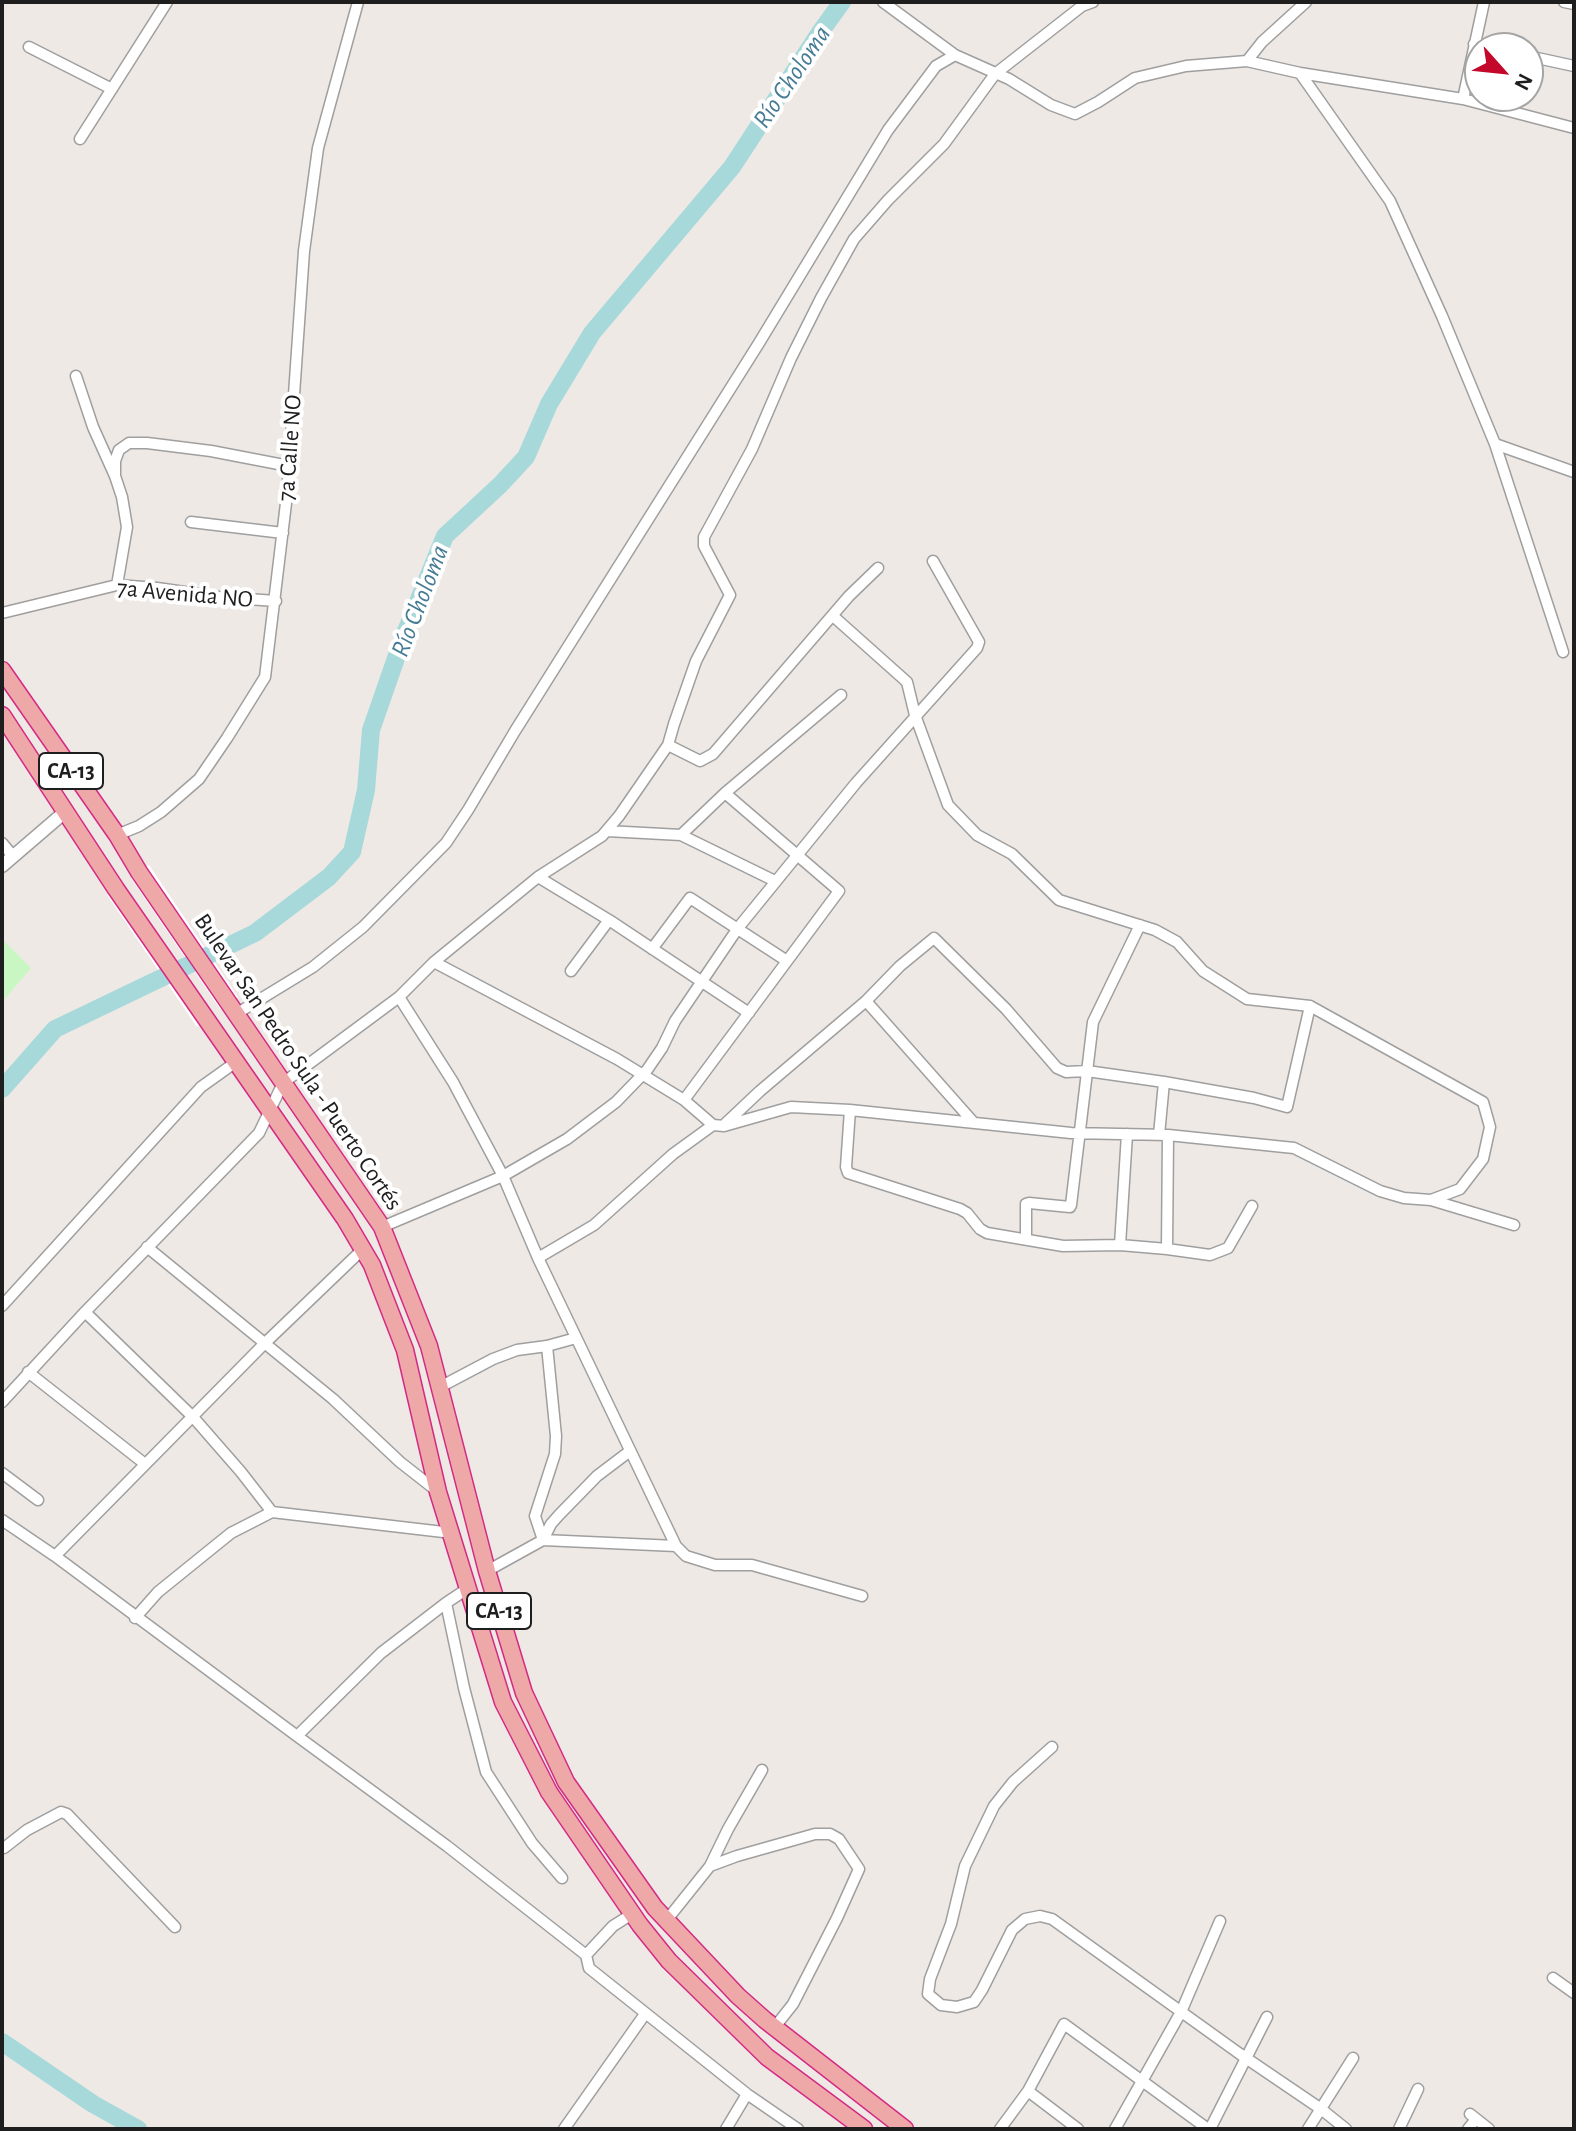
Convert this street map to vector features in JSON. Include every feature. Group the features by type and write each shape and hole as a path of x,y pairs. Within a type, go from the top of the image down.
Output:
{"highway":[{"name":"Bulevar San Pedro Sula - Puerto Cortés","path":"2,670 382,1227 429,1346 487,1571 524,1693 566,1782 666,1921 738,1996 774,2028 905,2129"},
{"name":"Bulevar San Pedro Sula - Puerto Cortés","path":"2,715 116,889 345,1219 372,1265 405,1350 438,1492 503,1702 549,1792 632,1914 669,1961 767,2057 864,2129"}],"street":[{"path":"80,139 167,2"},
{"name":"7a Calle NO","path":"117,835 161,812 199,779 265,677 283,533 304,251 317,157 358,2"},
{"path":"883,2 955,55 1009,79 1051,105 1075,114 1135,78 1186,66 1247,61 1300,73 1463,99 1574,128"},
{"path":"2,1402 259,1133 283,1083 399,997 434,962 538,877 607,831 668,745 696,661 730,595 704,546 704,537 752,449 809,322 854,239 944,144 995,74 1082,6 1093,2"},
{"path":"1247,61 1262,42 1306,2"},
{"path":"1477,32 1484,2"},
{"path":"1564,2 1574,4"},
{"path":"29,47 112,89"},
{"path":"232,1008 313,967 353,935 446,843 759,343 888,130 936,66 955,55"},
{"path":"1544,59 1574,66"},
{"path":"1300,73 1390,201 1495,444 1563,652"},
{"path":"1463,99 1464,94"},
{"path":"76,376 122,497 127,527 117,585"},
{"path":"115,476 119,450 129,443 211,451 289,466"},
{"path":"1495,444 1574,472"},
{"path":"191,522 283,533"},
{"path":"382,1227 503,1176 567,1139 616,1102 647,1070 675,1021 738,928 915,715 977,648 979,642 933,561"},
{"path":"668,745 700,761 713,754 849,596 878,568"},
{"name":"7a Avenida NO","path":"2,613 117,585 276,601"},
{"path":"833,616 907,682 915,715 948,805 977,835 1012,854 1059,900 1155,930 1177,942 1203,971 1247,999 1310,1006 1483,1102 1490,1127 1483,1159 1460,1189 1431,1200"},
{"path":"681,835 725,793 841,695"},
{"path":"684,1100 839,891 725,793"},
{"path":"2,866 66,811"},
{"path":"607,831 681,835 775,881"},
{"path":"2,843 12,855"},
{"path":"538,877 749,1013"},
{"path":"652,949 690,898 787,961"},
{"path":"571,971 609,920"},
{"path":"1026,1239 1026,1204 1071,1205 1093,1022 1140,925"},
{"path":"538,1258 594,1225 673,1154 718,1125 866,1001 900,966 934,938 1006,1009 1057,1068 1066,1072 1087,1071 1164,1082 1287,1107 1310,1006"},
{"path":"434,962 617,1059 718,1125"},
{"path":"399,997 453,1082 503,1176 538,1258 676,1546 686,1556 715,1565 752,1565 862,1596"},
{"path":"866,1001 974,1123"},
{"path":"2,1306 201,1087 236,1062"},
{"path":"1164,1082 1167,1249"},
{"path":"718,1125 791,1107 850,1110 1080,1134 1164,1135 1294,1148 1380,1191 1404,1198 1431,1200 1514,1225"},
{"path":"850,1110 848,1173 960,1209 987,1233 1063,1246 1120,1245 1210,1255 1228,1248 1252,1206"},
{"path":"1120,1245 1127,1134"},
{"path":"147,1247 333,1399 400,1462 438,1492"},
{"path":"55,1556 264,1344 362,1250"},
{"path":"85,1312 193,1417 272,1512"},
{"path":"440,1387 517,1350 576,1338"},
{"path":"543,1540 535,1516 555,1454 556,1436 547,1346"},
{"path":"28,1372 145,1464"},
{"path":"543,1540 551,1524 597,1476 630,1451"},
{"path":"2,1473 38,1500"},
{"path":"135,1618 158,1592 231,1533 272,1512 452,1533"},
{"path":"2,1520 447,1846 586,1955 589,1968 645,2014 747,2094 798,2129"},
{"path":"487,1571 543,1540 676,1546"},
{"path":"297,1736 381,1653 467,1589"},
{"path":"446,1603 486,1772 532,1843 562,1878"},
{"path":"1052,1747 1013,1782 994,1806 965,1866 951,1924 930,1979 928,1994 941,2005 957,2007 974,2002 1012,1930 1025,1919 1040,1916 1052,1919 1346,2129"},
{"path":"666,1921 710,1866 762,1770"},
{"path":"2,1847 61,1812 67,1814 175,1927"},
{"path":"710,1866 815,1834 830,1834 839,1839 859,1869 793,2004 774,2028"},
{"path":"586,1955 613,1926 632,1914"},
{"path":"1115,2129 1181,2012 1220,1921"},
{"path":"1553,1978 1574,1993"},
{"path":"564,2129 645,2014"},
{"path":"1000,2129 1028,2091 1064,2024 1209,2129 1267,2017"},
{"path":"1308,2129 1353,2058"},
{"path":"1399,2129 1418,2089"},
{"path":"1028,2091 1078,2129"},
{"path":"726,2129 747,2094"},
{"path":"1468,2129 1473,2117 1489,2129"}],"green space":[{"path":"2,939 31,968 2,1002"}],"pier":[{"path":"149,865 238,997 220,1009 131,878"},
{"path":"124,884 213,1015 197,1027 107,895"}],"waterway":[{"name":"Río Choloma","path":"2,1089 55,1029 255,933 329,877 352,852 366,790 371,730 402,641 445,536 526,457 549,404 592,333 732,167 842,2"},
{"name":"Río Choloma","path":"2,2042 93,2104 138,2129"}]}
